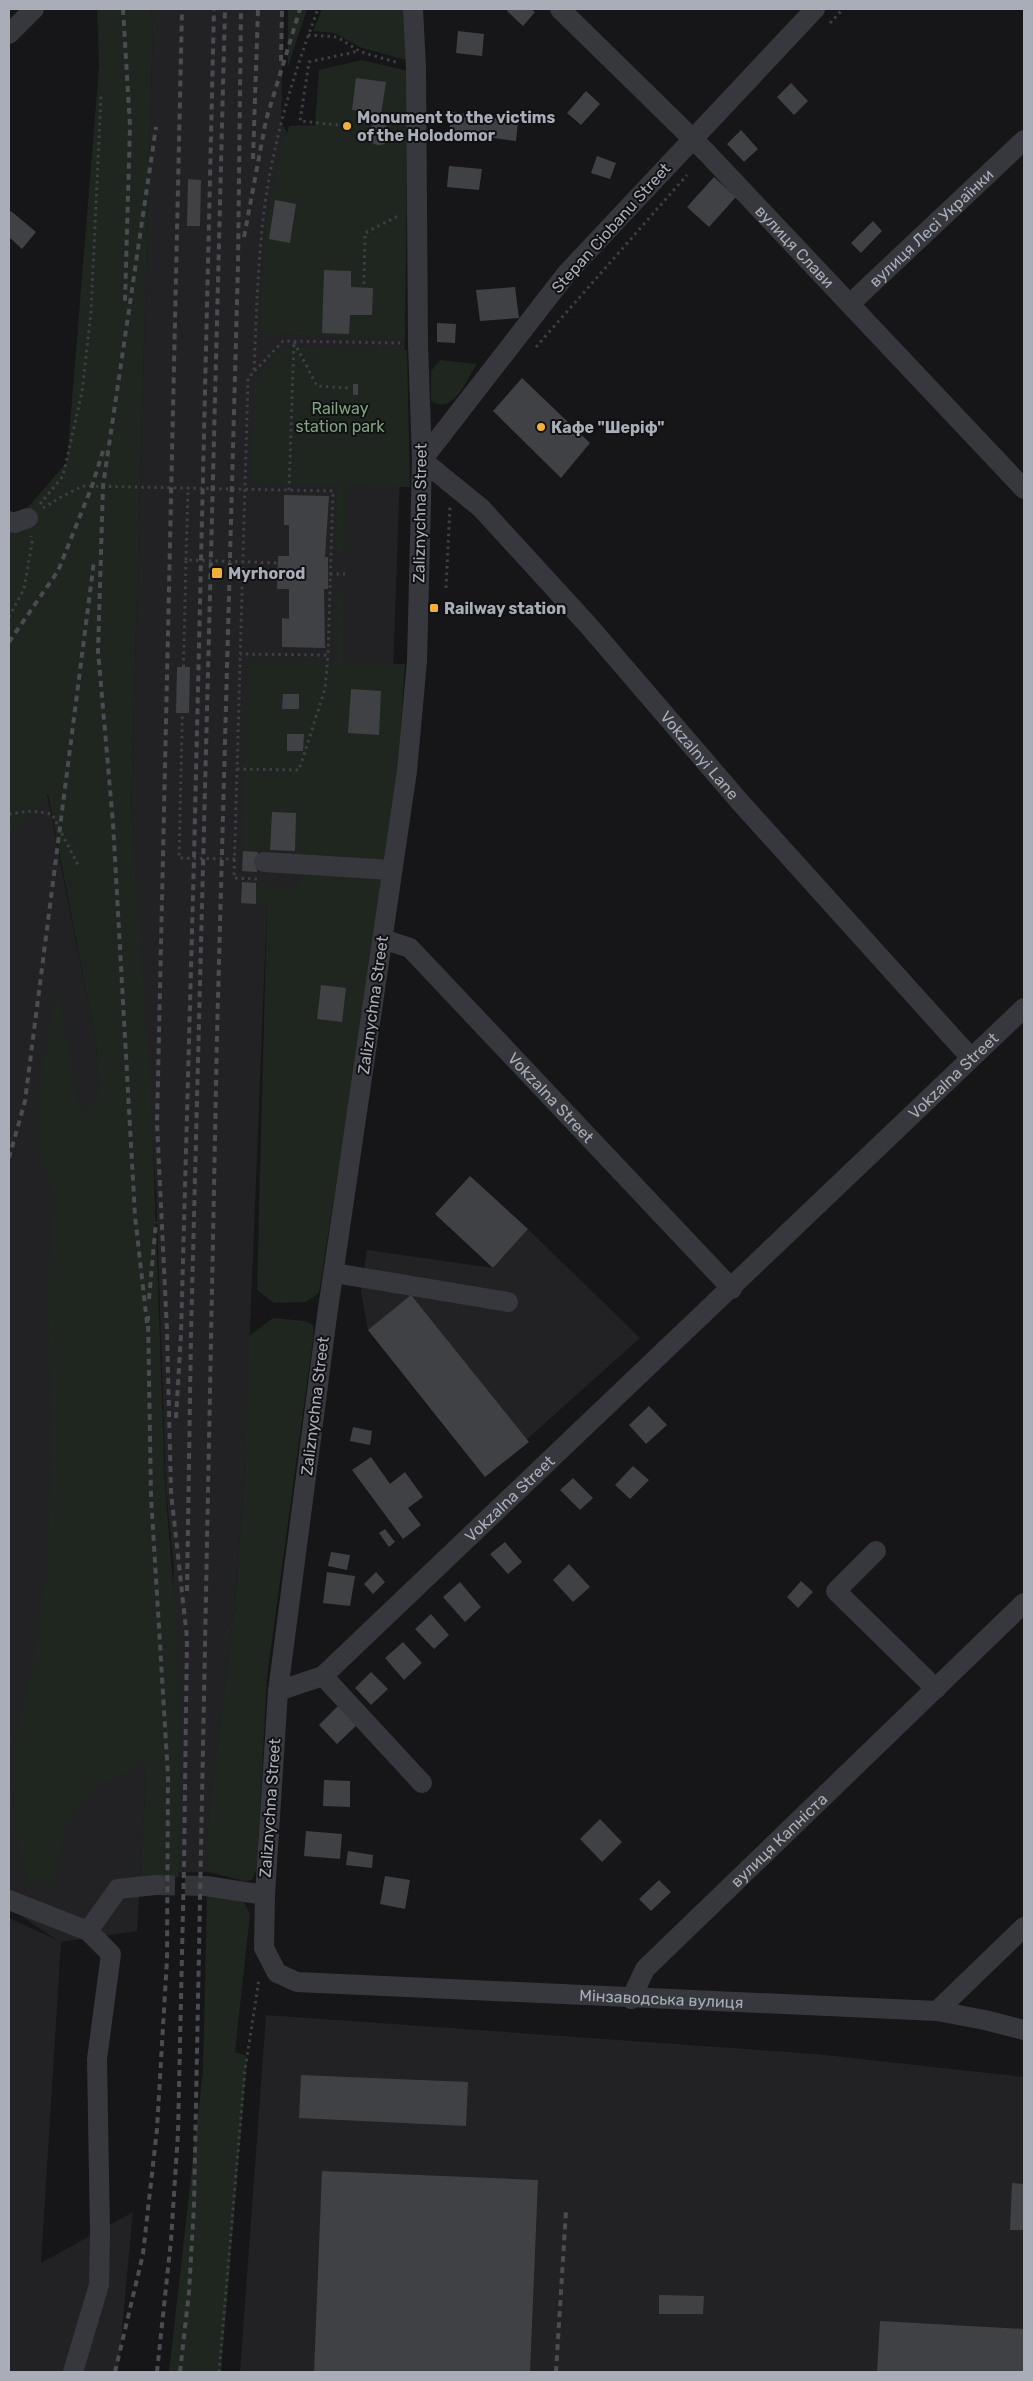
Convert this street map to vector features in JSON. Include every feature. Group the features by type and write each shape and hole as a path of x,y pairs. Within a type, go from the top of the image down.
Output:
{"street":[{"path":"9,34 34,9"},
{"name":"Zaliznychna Street","path":"297,1982 277,1973 264,1948 265,1894 278,1691 334,1273 407,771 417,661 422,460 418,344 416,67 413,9"},
{"name":"вулиця Слави","path":"560,9 694,139 851,303 1024,489"},
{"name":"Stepan Ciobanu Street","path":"422,460 567,273 815,9"},
{"name":"вулиця Лесі Українки","path":"851,303 1020,152"},
{"name":"Vokzalnyi Lane","path":"422,460 481,508 581,617 747,809 971,1058"},
{"path":"264,862 392,870"},
{"name":"Vokzalna Street","path":"383,939 410,948 732,1289"},
{"name":"Vokzalna Street","path":"278,1691 323,1676 732,1289 1024,1008"},
{"path":"334,1273 508,1302"},
{"path":"876,1551 836,1591 936,1689"},
{"name":"вулиця Капніста","path":"630,1998 644,1969 1024,1604"},
{"path":"323,1676 422,1784"},
{"path":"88,1931 118,1890 155,1885"},
{"path":"206,1886 265,1894"},
{"path":"9,1900 88,1931 111,1954 98,2059 99,2285 74,2372"},
{"path":"938,2011 1024,1927"},
{"name":"Мінзаводська вулиця","path":"297,1982 938,2011 1024,2030"}],"path":[{"path":"254,371 261,240 268,187 282,115 318,9"},
{"path":"829,23 843,9"},
{"path":"308,35 337,37 359,51 416,67"},
{"path":"338,125 300,122 309,62 359,51"},
{"path":"18,520 63,476 82,392 91,312 101,96"},
{"path":"531,352 688,175"},
{"path":"364,284 365,233 416,207"},
{"path":"188,488 179,858 235,859 248,378 283,341 418,344"},
{"path":"294,341 317,386 351,388"},
{"path":"289,490 294,341"},
{"path":"445,480 450,509 446,588"},
{"path":"18,520 83,486 333,491 326,689 299,770 237,769"},
{"path":"9,617 24,589 32,544 18,520"},
{"path":"186,560 278,563"},
{"path":"329,574 345,574"},
{"path":"240,654 328,655"},
{"path":"9,814 32,811 52,814 79,867"},
{"path":"219,2372 245,2070 259,1978"}],"shaded area":[{"path":"151,9 284,9 281,122 405,331 387,844 380,902 267,904 244,1482 235,1603 208,1821 208,1872 156,1873 174,1570 166,1489 156,1189 131,810 153,22"},
{"path":"9,546 47,794 96,1043 146,1777 137,1931 61,1942 41,2263 133,2212 118,2372 9,2372 9,1918 57,1940 9,1908"},
{"path":"528,1229 640,1338 485,1477 368,1330 361,1292 367,1250 493,1268"},
{"path":"266,2015 816,2054 1024,2077 1024,2372 240,2372"}],"green space":[{"path":"97,9 151,9 153,22 131,810 151,1088 165,1483 178,1647 179,1877 140,1881 146,1777 144,1757 135,1768 91,1789 66,1828 53,1883 28,1881 14,1829 16,1735 29,1682 46,1579 52,1437 47,1290 55,1194 37,1155 38,1090 57,986 80,1112 99,1092 96,1043 48,794 9,834 9,529 67,462 99,67"},
{"path":"288,9 307,9 288,67"},
{"path":"322,9 405,9 406,60 359,47 335,33 313,31"},
{"path":"361,60 408,71 405,339 263,334 260,328 266,225 283,137 287,135 289,126 315,125 319,70"},
{"name":"Railway station park","path":"281,347 407,350 410,487 347,486 345,553 336,553 337,485 252,483 254,378"},
{"path":"440,360 477,364 464,387 453,400 446,404 431,401 431,371"},
{"path":"334,595 344,595 343,663 405,664 396,801 385,858 377,860 295,854 296,813 272,812 270,850 243,851 248,661 333,663"},
{"path":"301,872 382,876 383,883 319,1293 306,1302 274,1303 257,1290 267,904 256,904 256,886 297,888"},
{"path":"273,1318 305,1321 313,1325 314,1332 267,1677 257,1868 252,1880 244,1881 208,1872 208,1821 235,1603 244,1482 249,1336"},
{"path":"207,1894 244,1902 250,1914 235,2052 247,2056 221,2372 169,2372 203,2070"}],"building":[{"path":"508,9 531,9 535,12 523,26 507,11"},
{"path":"458,31 484,34 482,56 456,53"},
{"path":"356,78 386,82 381,114 352,110"},
{"path":"791,83 808,101 794,115 777,97"},
{"path":"586,91 600,104 581,125 567,113"},
{"path":"452,112 518,121 516,141 449,132"},
{"path":"379,123 387,126 390,134 387,142 379,145 371,142 368,134 371,126"},
{"path":"741,130 758,149 744,162 727,144"},
{"path":"597,156 616,163 610,179 591,173"},
{"path":"449,166 482,169 479,190 447,187"},
{"path":"714,177 736,197 709,227 687,207"},
{"path":"188,179 201,180 200,226 187,226"},
{"path":"275,200 296,204 290,243 269,239"},
{"path":"11,211 36,232 22,249 9,237 9,213"},
{"path":"873,221 882,231 861,253 851,243"},
{"path":"324,270 351,271 351,287 373,288 372,315 350,315 349,334 322,333"},
{"path":"515,287 519,318 480,321 476,290"},
{"path":"437,323 456,324 455,343 437,342"},
{"name":"Кафе \"Шеріф\"","path":"522,378 590,443 561,478 493,411"},
{"path":"353,384 358,384 358,395 353,395"},
{"path":"284,495 329,496 325,557 328,557 328,589 324,589 325,648 282,647 282,618 289,619 289,589 277,589 278,556 289,556 289,525 284,525"},
{"path":"177,667 190,667 189,713 176,713"},
{"path":"351,689 381,691 379,735 348,733"},
{"path":"283,694 299,694 299,709 282,709"},
{"path":"287,734 304,734 303,751 287,751"},
{"path":"272,812 296,813 295,851 270,850"},
{"path":"243,851 258,852 257,872 242,871"},
{"path":"242,882 256,883 256,904 241,903"},
{"path":"321,985 346,988 342,1022 317,1019"},
{"path":"470,1176 528,1229 493,1268 435,1214"},
{"path":"411,1295 529,1442 485,1477 368,1330"},
{"path":"649,1406 667,1425 646,1444 629,1425"},
{"path":"353,1427 372,1431 370,1445 350,1441"},
{"path":"371,1457 390,1484 405,1472 423,1497 408,1508 421,1525 403,1539 352,1470"},
{"path":"633,1466 649,1480 630,1499 615,1485"},
{"path":"573,1478 593,1498 580,1510 560,1490"},
{"path":"385,1529 395,1542 389,1547 379,1533"},
{"path":"505,1542 522,1562 508,1574 490,1554"},
{"path":"331,1552 350,1555 347,1570 328,1566"},
{"path":"569,1564 590,1587 573,1602 553,1580"},
{"path":"327,1572 355,1576 350,1606 323,1603"},
{"path":"376,1572 385,1582 373,1594 364,1584"},
{"path":"801,1581 813,1592 798,1608 787,1597"},
{"path":"460,1582 481,1607 465,1622 443,1597"},
{"path":"431,1614 449,1635 434,1649 415,1629"},
{"path":"403,1642 422,1663 404,1680 385,1658"},
{"path":"371,1672 388,1689 371,1705 355,1688"},
{"path":"339,1705 358,1724 337,1744 319,1725"},
{"path":"324,1780 350,1781 350,1807 323,1806"},
{"path":"600,1819 622,1842 602,1862 580,1839"},
{"path":"306,1831 342,1834 340,1859 304,1856"},
{"path":"348,1851 373,1855 372,1868 346,1865"},
{"path":"385,1876 410,1880 405,1909 380,1904"},
{"path":"659,1880 671,1892 651,1911 639,1899"},
{"path":"301,2075 468,2082 466,2126 299,2118"},
{"path":"322,2171 538,2180 530,2372 314,2372"},
{"path":"1012,2183 1024,2184 1024,2230 1010,2230"},
{"path":"659,2295 704,2296 703,2314 659,2314"},
{"path":"880,2321 1024,2329 1024,2372 877,2372"}],"tunnel":[{"path":"155,1885 206,1886"}],"railway":[{"path":"123,9 130,126 125,301"},
{"path":"157,2372 171,2240 178,2133 187,1638 171,1492 167,1331 157,1123 182,9"},
{"path":"176,1418 181,1334 194,858 214,9"},
{"path":"187,1591 191,1334 225,9"},
{"path":"180,2372 189,2292 194,2205 217,1035 238,265 241,9"},
{"path":"253,159 258,9"},
{"path":"281,61 282,9"},
{"path":"244,237 266,120 300,9"},
{"path":"147,1323 135,1216 113,823 98,651 103,486 156,127"},
{"path":"9,642 58,571 92,486 103,451"},
{"path":"9,1158 25,1101 94,561"},
{"path":"149,1299 156,1222"},
{"path":"115,2372 143,2254 157,2129 167,1959 168,1776 151,1496 148,1316"},
{"path":"556,2372 566,2211"}],"place":[{"name":"Monument to the victims of the Holodomor","path":"347,126"},
{"name":"Кафе \"Шеріф\"","path":"541,427"},
{"name":"Myrhorod","path":"217,573"},
{"name":"Railway station","path":"434,608"}]}
